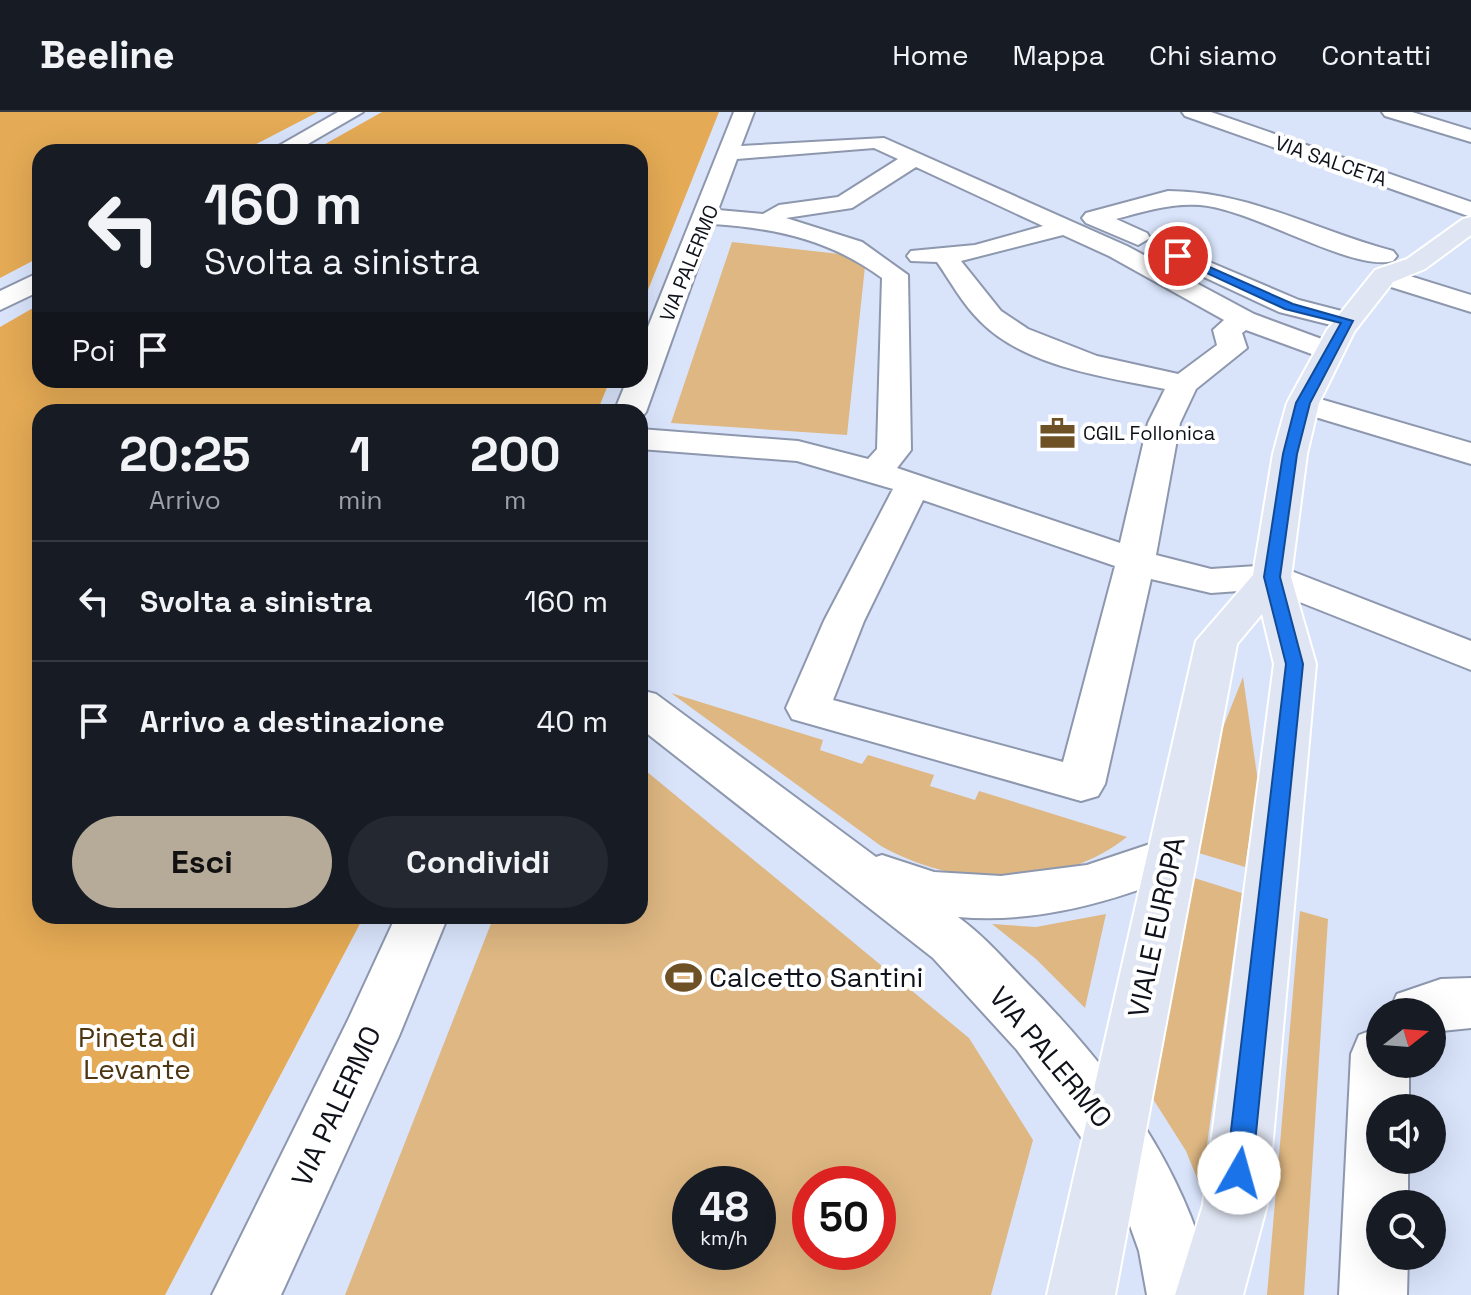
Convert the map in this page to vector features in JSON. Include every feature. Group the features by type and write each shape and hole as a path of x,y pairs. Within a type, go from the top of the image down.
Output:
{"main road":[{"path":"1209,1295 1235,1205 1295,664 1272,577 1290,454 1303,403 1328,351 1384,266 1416,229 1465,202"},
{"path":"1384,266 1416,264 1471,224"},
{"name":"VIALE EUROPA","path":"1081,1295 1217,641 1272,577"}],"street":[{"path":"293,144 353,112"},
{"name":"VIA PALERMO","path":"648,366 707,217 744,112"},
{"name":"VIA SALCETA","path":"1192,112 1465,202"},
{"path":"1392,112 1471,136"},
{"path":"731,153 877,142 1118,251 1244,320 1328,351"},
{"path":"769,221 779,212 844,203 897,167 916,160"},
{"path":"1347,321 1289,306 1094,218 1168,198 1203,198 1263,213 1471,304"},
{"path":"707,217 769,221 841,241 873,257 895,275 894,479 844,621 808,708 1081,784 1135,563 1164,423 1183,384 1232,348 1227,330 1244,320"},
{"path":"873,257 944,255 999,246 1062,228"},
{"path":"944,255 995,321 1025,338 1063,356 1183,384"},
{"path":"0,302 32,284"},
{"path":"1303,403 1471,454"},
{"path":"648,440 798,451 894,479 1135,563 1203,581 1272,577 1471,656"},
{"name":"VIA PALERMO","path":"648,711 952,942 1037,1032 1113,1130 1150,1193 1172,1251 1181,1295"},
{"name":"VIA PALERMO","path":"853,866 939,894 1011,899 1116,880 1171,857"},
{"name":"VIA PALERMO","path":"246,1295 370,1036 419,924"},
{"path":"1446,1004 1471,1003"},
{"path":"1373,1295 1378,1078"}],"shaded area":[{"path":"732,242 866,257 847,435 671,423"},
{"path":"1243,677 1258,782 1245,867 1192,851 1207,768"},
{"path":"671,693 823,740 820,750 862,764 868,755 934,775 930,786 975,800 979,791 1127,837 1099,855 1070,868 1038,875 1006,878 941,870 881,846"},
{"name":"Calcetto Santini","path":"648,773 969,1038 1033,1140 991,1295 345,1295 491,924 648,924"},
{"path":"1188,876 1242,893 1201,1188 1186,1151 1148,1091"},
{"path":"1300,911 1328,919 1304,1295 1267,1295"},
{"path":"1106,914 1085,1008 1036,959 992,924 1036,927"}],"green space":[{"path":"0,112 318,112 256,144 32,144 32,261 0,278"},
{"path":"382,112 719,112 648,290 648,144 325,144"},
{"name":"Pineta di Levante","path":"32,309 32,388 607,388 600,404 32,404 32,924 360,924 165,1295 0,1295 0,327"}],"place":[{"name":"CGIL Follonica","path":"1057,433"},
{"name":"Calcetto Santini","path":"683,977"}],"route":[{"path":"1178,256 1289,306 1347,321 1328,351 1303,403 1290,454 1272,577 1295,664 1239,1173"}]}
